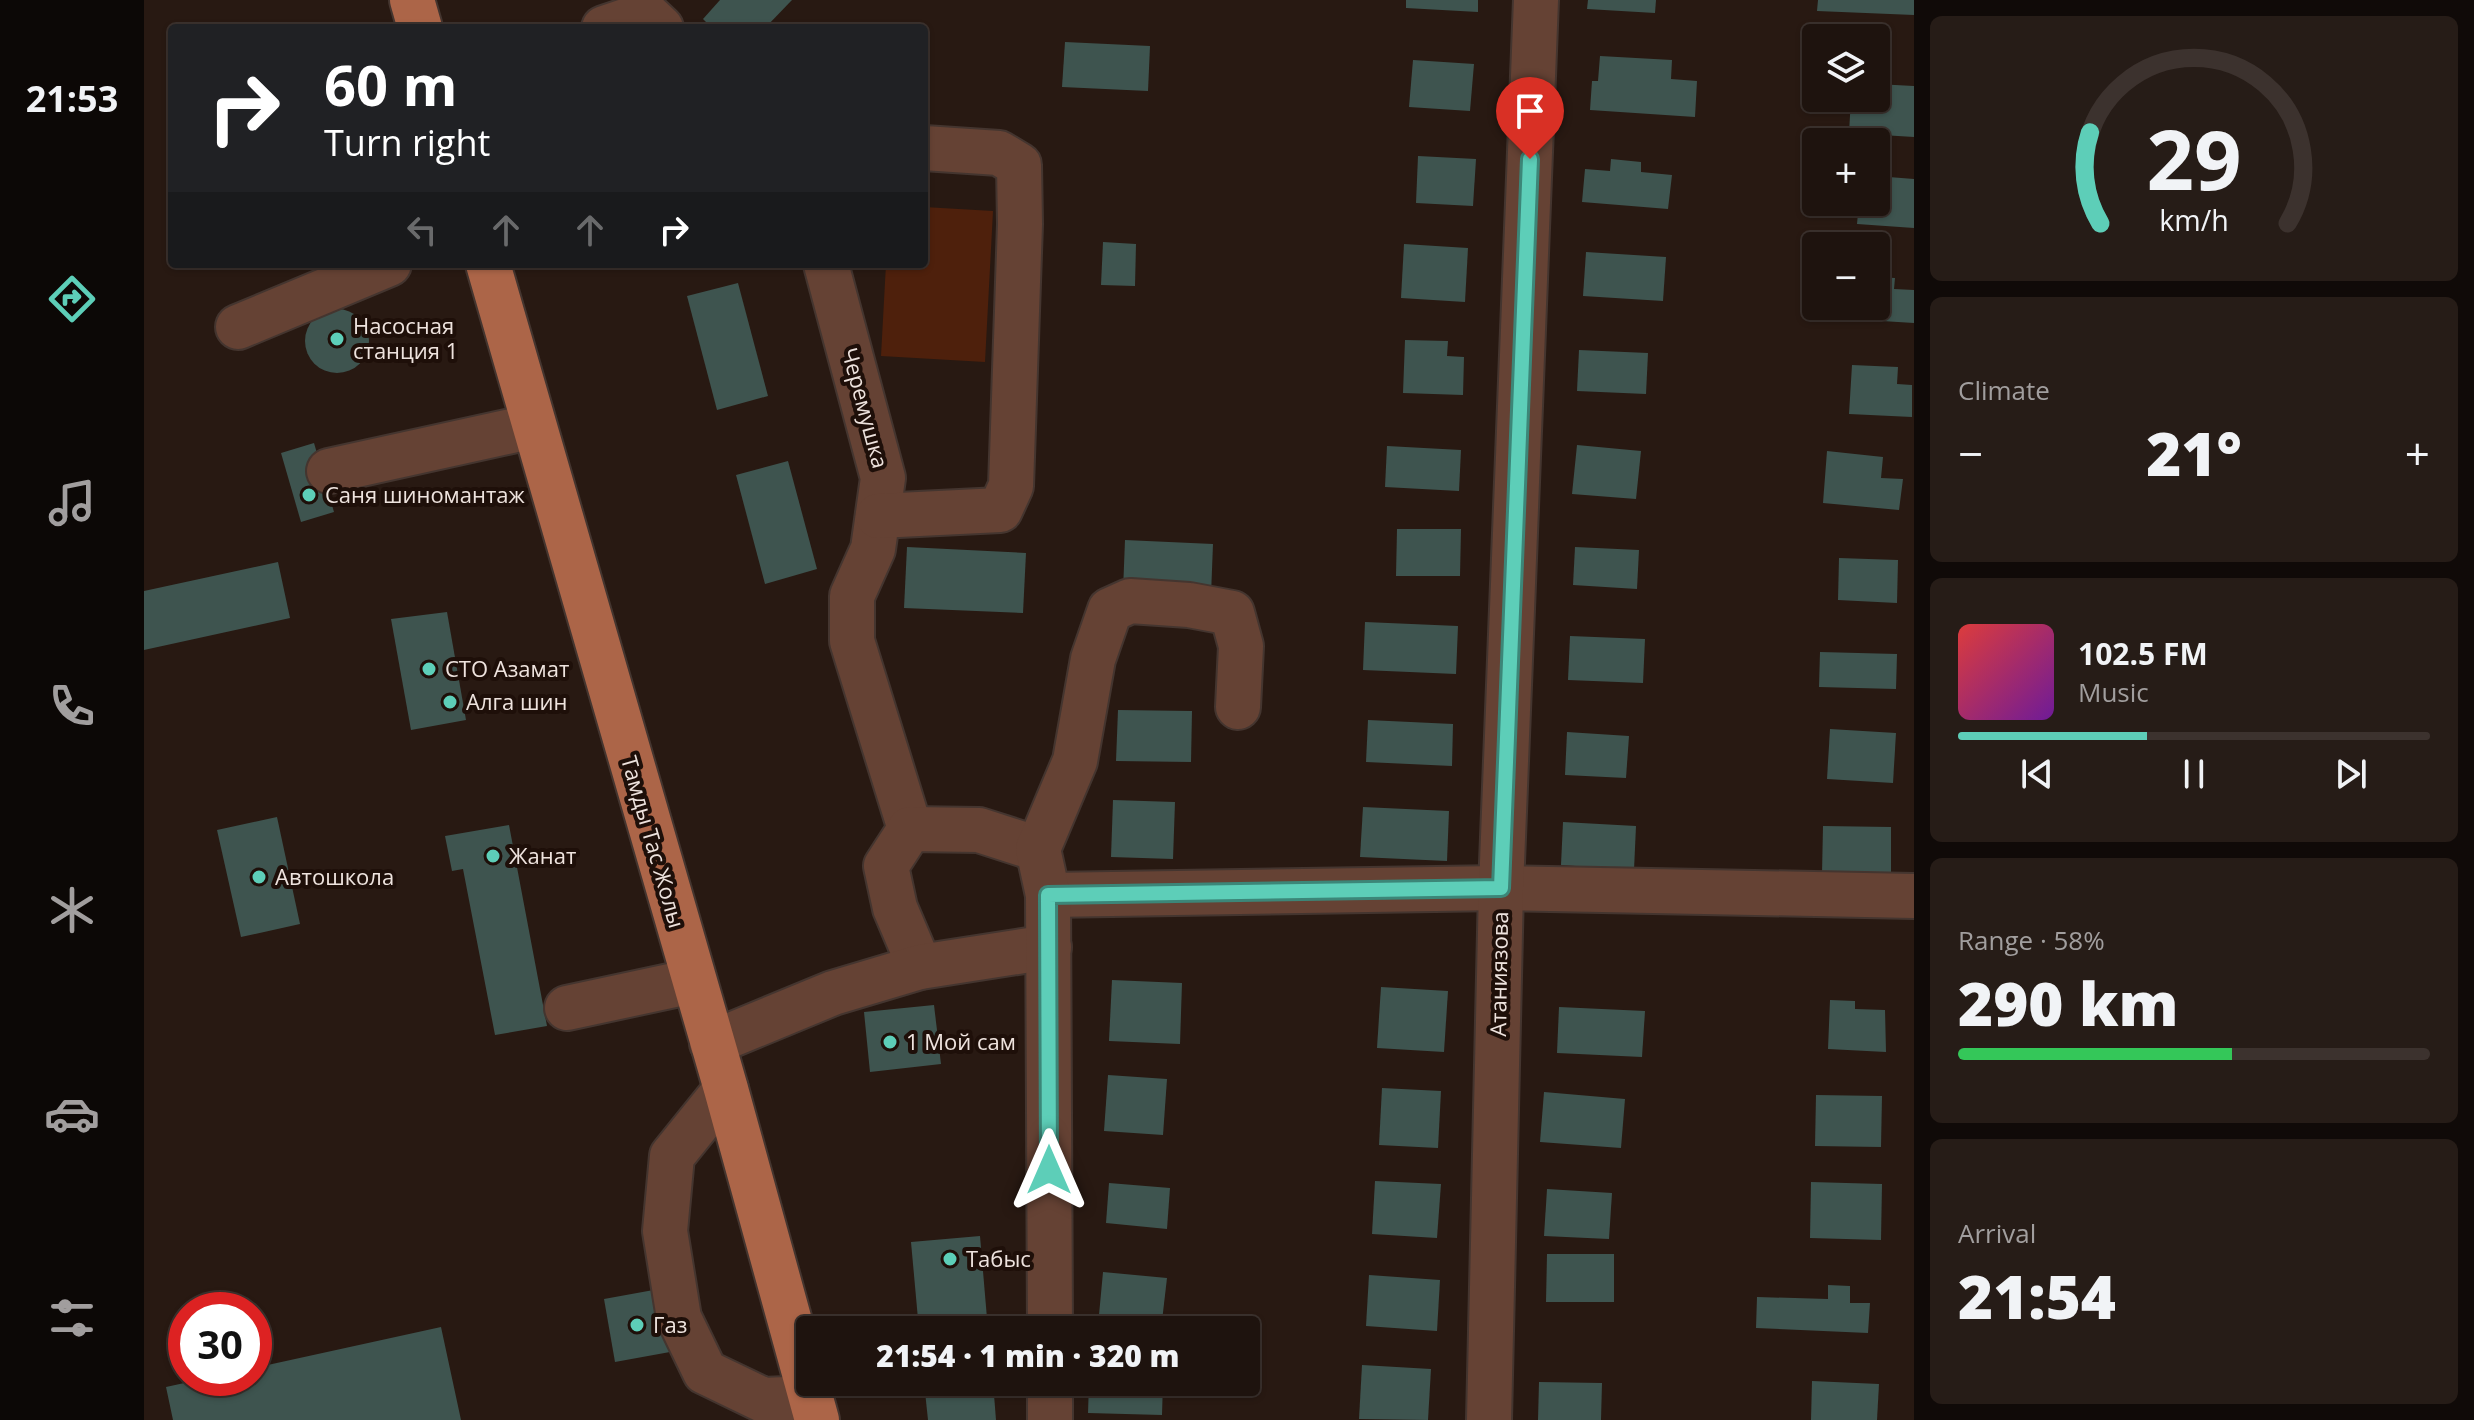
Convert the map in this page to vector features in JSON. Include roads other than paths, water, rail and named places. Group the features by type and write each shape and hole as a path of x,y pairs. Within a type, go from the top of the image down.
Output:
{"main road":[{"path":"412,0 419,24"},
{"name":"Тамды Тас Жолы","path":"489,268 726,1089 814,1409"}],"street":[{"name":"Атаниязова","path":"1489,1420 1501,888 1536,0"},
{"path":"616,24 646,14 657,24"},
{"path":"878,516 1000,510 1011,486 1020,224 1019,165 999,153 928,148"},
{"path":"238,327 379,268"},
{"name":"Черемушка","path":"827,268 883,478 873,549 852,596 852,641 910,829"},
{"path":"329,471 534,426"},
{"path":"1050,1316 1048,895 1038,849 1075,761 1093,659 1110,610 1130,601 1189,605 1232,613 1241,646 1238,707"},
{"path":"920,967 895,908 886,866 910,829 979,830 1038,849"},
{"path":"1048,895 1501,888 1914,896"},
{"path":"712,1043 833,993 920,967 1049,947"},
{"path":"567,1008 693,981"},
{"path":"726,1089 672,1156 665,1231 679,1318 705,1372 763,1400 814,1409"},
{"path":"1050,1396 1050,1420"}],"place":[{"name":"Насосная станция 1","path":"337,339"},
{"name":"Саня шиномантаж","path":"309,495"},
{"name":"СТО Азамат","path":"429,669"},
{"name":"Алга шин","path":"450,702"},
{"name":"Жанат","path":"493,856"},
{"name":"Автошкола","path":"259,877"},
{"name":"1 Мой сам","path":"890,1042"},
{"name":"Табыс","path":"950,1259"},
{"name":"Газ","path":"637,1325"}]}
